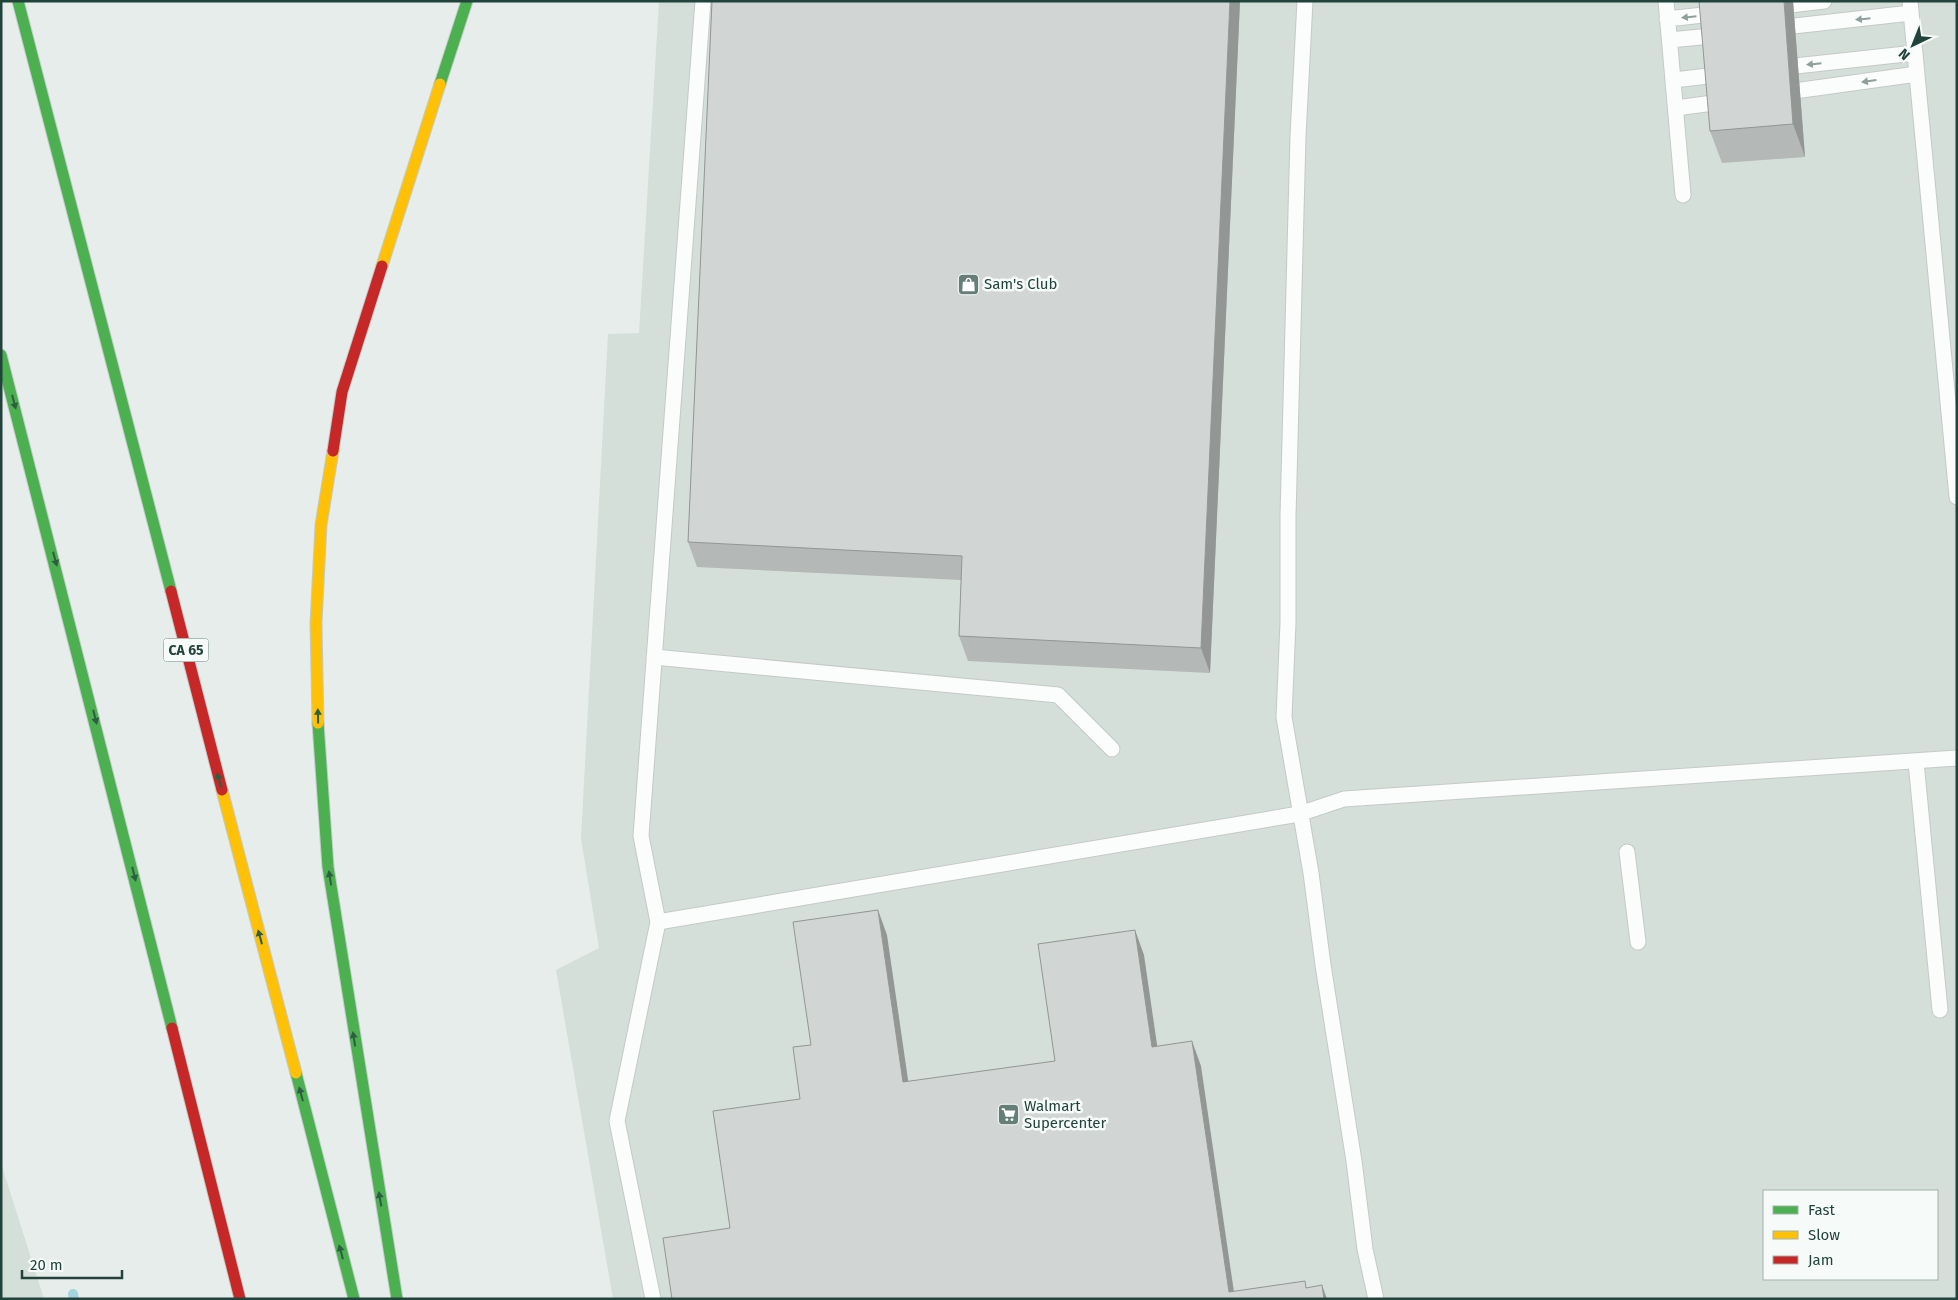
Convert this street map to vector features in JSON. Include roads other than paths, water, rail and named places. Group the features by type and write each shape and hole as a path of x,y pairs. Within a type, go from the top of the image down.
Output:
{"highway":[{"name":"CA 65","path":"18,1 354,1299"},
{"path":"398,1299 370,1140 328,867 318,741 316,623 321,525 342,392 467,1"},
{"path":"1,355 76,638 240,1299"}],"lane":[{"path":"653,1299 618,1121 658,922 641,836 703,1"},
{"path":"1305,1 1298,136 1288,516 1288,623 1284,717 1299,814 1311,873 1323,965 1354,1160 1365,1249 1376,1299"},
{"path":"1666,1 1683,195"},
{"path":"1756,9 1824,1"},
{"path":"1758,30 1911,7 1957,497"},
{"path":"1667,19 1737,11"},
{"path":"1670,40 1738,33"},
{"path":"1762,70 1915,53"},
{"path":"1674,80 1743,72"},
{"path":"1763,96 1917,74"},
{"path":"1676,108 1744,98"},
{"path":"654,657 1058,695 1112,749"},
{"path":"658,922 1299,814 1344,799 1957,758"},
{"path":"1916,762 1940,1010"},
{"path":"1627,852 1638,942"}],"waterway":[{"path":"73,1294 74,1299"}],"place":[{"name":"Sam's Club","path":"968,284"},
{"name":"Walmart Supercenter","path":"1008,1115"}]}
